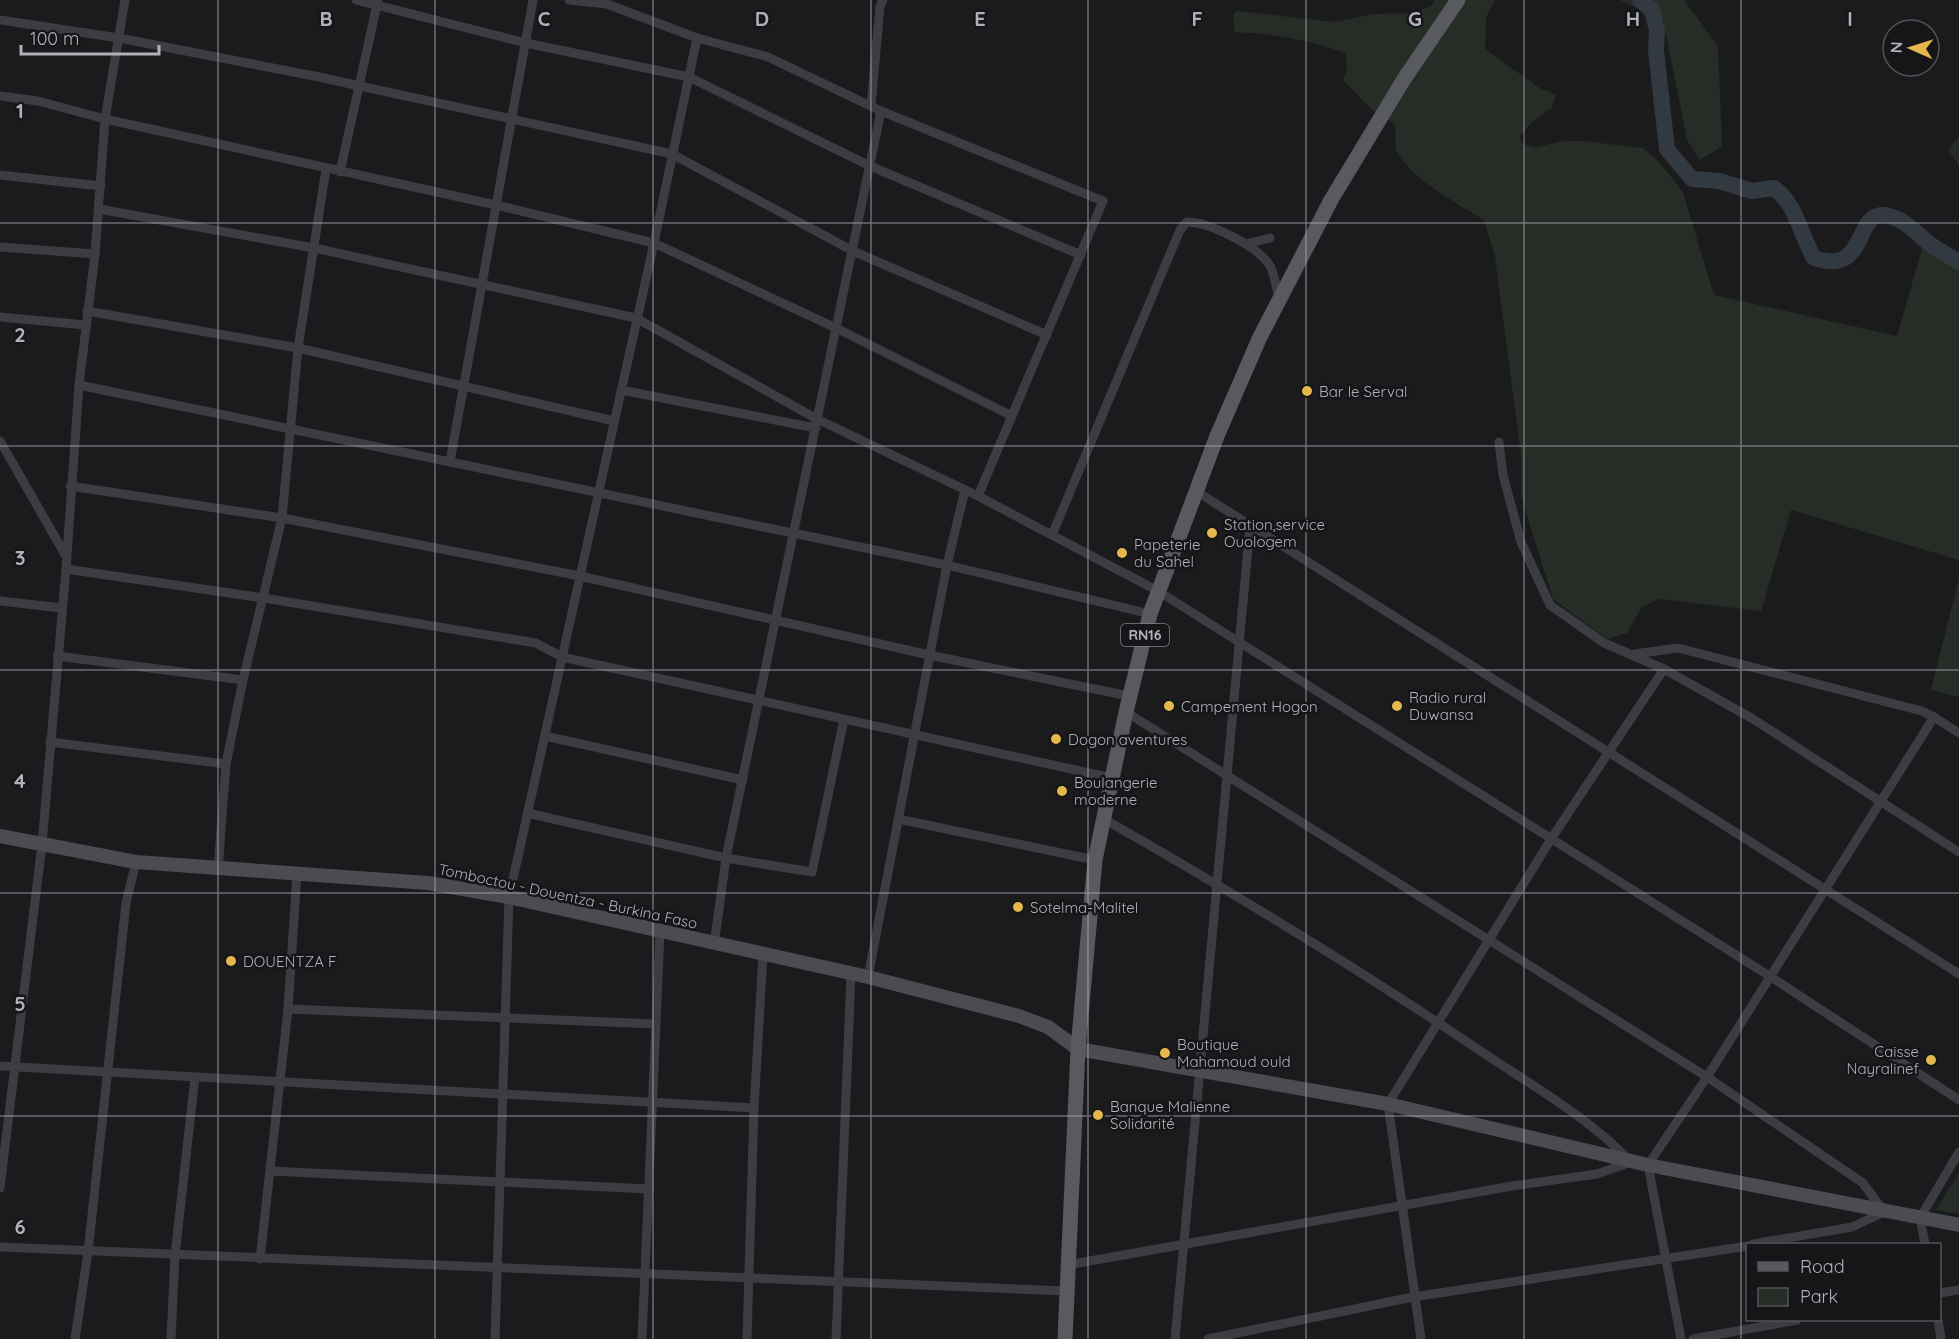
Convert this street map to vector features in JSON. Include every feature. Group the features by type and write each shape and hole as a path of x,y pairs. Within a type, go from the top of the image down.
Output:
{"main road":[{"name":"RN16","path":"1065,1339 1078,1049 1095,860 1129,696 1150,614 1196,491 1245,371 1279,299 1331,200 1404,79 1458,0"},
{"name":"Tomboctou - Douentza - Burkina Faso","path":"0,836 136,862 218,870 428,884 509,897 714,945 868,977 1020,1016 1048,1027 1078,1049"},
{"path":"1078,1049 1388,1104 1631,1162 1959,1225"}],"street":[{"path":"0,1188 5,1108 15,1067 42,844 67,558 70,486 79,385 95,254 105,119 125,0"},
{"path":"356,0 378,2 526,43 689,76 870,166 1081,255"},
{"path":"450,462 533,0"},
{"path":"569,0 604,2 697,38 768,57 881,111 1103,201 978,496"},
{"path":"872,106 880,6 883,0"},
{"path":"340,172 378,2"},
{"path":"0,20 119,38 360,86 672,153 853,251 1047,335"},
{"path":"495,1339 509,897 654,243 697,38"},
{"path":"0,96 38,101 105,119 496,205 654,243 836,328 1012,416"},
{"path":"714,945 726,858 881,111"},
{"path":"218,870 226,764 243,680 282,518 298,348 326,169"},
{"path":"0,175 101,186"},
{"path":"99,209 314,248 636,318 817,424 978,496 1158,591 1771,977 1959,1100"},
{"path":"1052,535 1180,230 1187,222 1197,222 1246,244 1264,258 1271,268 1279,299"},
{"path":"1246,244 1270,238"},
{"path":"0,247 95,254"},
{"path":"87,311 298,348 614,421"},
{"path":"0,316 86,325"},
{"path":"79,385 947,565 1150,614"},
{"path":"621,390 817,424"},
{"path":"0,441 67,558"},
{"path":"1499,442 1503,475 1521,542 1550,605 1604,643 1665,669 1753,719 1959,852"},
{"path":"70,486 282,518 580,576 929,655 1129,696"},
{"path":"868,977 929,655 965,490"},
{"path":"1196,491 1959,974"},
{"path":"1176,1339 1250,526"},
{"path":"66,569 264,598 536,643 562,657 1112,778"},
{"path":"0,602 62,608"},
{"path":"1633,654 1678,648 1922,711 1959,733"},
{"path":"57,656 243,680"},
{"path":"1421,1339 1413,1297 1388,1104 1551,839 1665,669"},
{"path":"1126,712 1491,939 1707,1077 1863,1183 1884,1212 1851,1227 1764,1243"},
{"path":"1681,1339 1668,1260 1648,1165 1771,977 1934,717"},
{"path":"527,813 726,858 812,872 844,719"},
{"path":"545,736 743,780"},
{"path":"50,742 226,764"},
{"path":"897,819 1095,860"},
{"path":"1067,1265 1401,1204 1597,1174 1631,1162 1607,1137 1438,1023 1218,884 1104,819"},
{"path":"75,1339 88,1252 126,903 136,862"},
{"path":"260,1259 288,1009 297,874"},
{"path":"642,1339 660,932"},
{"path":"747,1339 754,1108 763,955"},
{"path":"836,1339 851,974"},
{"path":"288,1009 506,1020 656,1024"},
{"path":"0,1065 754,1108"},
{"path":"171,1339 175,1255 195,1077"},
{"path":"1925,1243 1920,1218 1959,1152"},
{"path":"270,1171 649,1189"},
{"path":"1208,1339 1413,1297 1668,1260 1746,1245"},
{"path":"0,1247 1066,1291"},
{"path":"1941,1293 1959,1290"},
{"path":"1693,1339 1792,1321"},
{"path":"1938,1321 1941,1339"}],"green space":[{"path":"1435,0 1495,0 1486,17 1485,49 1541,89 1556,94 1552,108 1530,124 1520,136 1522,144 1536,147 1564,141 1582,141 1643,148 1659,162 1683,192 1714,295 1897,336 1922,249 1956,268 1959,264 1959,560 1791,510 1761,611 1659,599 1642,607 1627,633 1607,639 1553,599 1521,496 1521,455 1495,257 1484,220 1436,190 1404,162 1396,149 1395,124 1371,109 1343,80 1347,71 1346,54 1295,39 1235,32 1233,14 1238,11 1334,22 1374,14 1416,13 1432,5"},
{"path":"1620,0 1684,0 1718,46 1722,146 1700,160 1687,140 1663,20"},
{"path":"1959,137 1959,165 1948,150"},
{"path":"1959,579 1959,697 1931,690"},
{"path":"1959,1173 1959,1214 1936,1210"}],"waterway":[{"path":"1640,0 1652,10 1657,30 1656,51 1667,149 1692,179 1719,181 1752,191 1774,188 1793,211 1814,258 1832,261 1845,258 1853,250 1870,221 1877,216 1889,216 1906,224 1931,245 1959,262"}],"place":[{"name":"Bar le Serval","path":"1307,391"},
{"name":"Station,service Ouologem","path":"1212,533"},
{"name":"Papeterie du Sahel","path":"1122,553"},
{"name":"Campement Hogon","path":"1169,706"},
{"name":"Radio rural Duwansa","path":"1397,706"},
{"name":"Dogon aventures","path":"1056,739"},
{"name":"Boulangerie moderne","path":"1062,791"},
{"name":"Sotelma-Malitel","path":"1018,907"},
{"name":"DOUENTZA F","path":"231,961"},
{"name":"Boutique Mahamoud ould","path":"1165,1053"},
{"name":"Caisse Nayralinef","path":"1931,1060"},
{"name":"Banque Malienne Solidarité","path":"1098,1115"}]}
